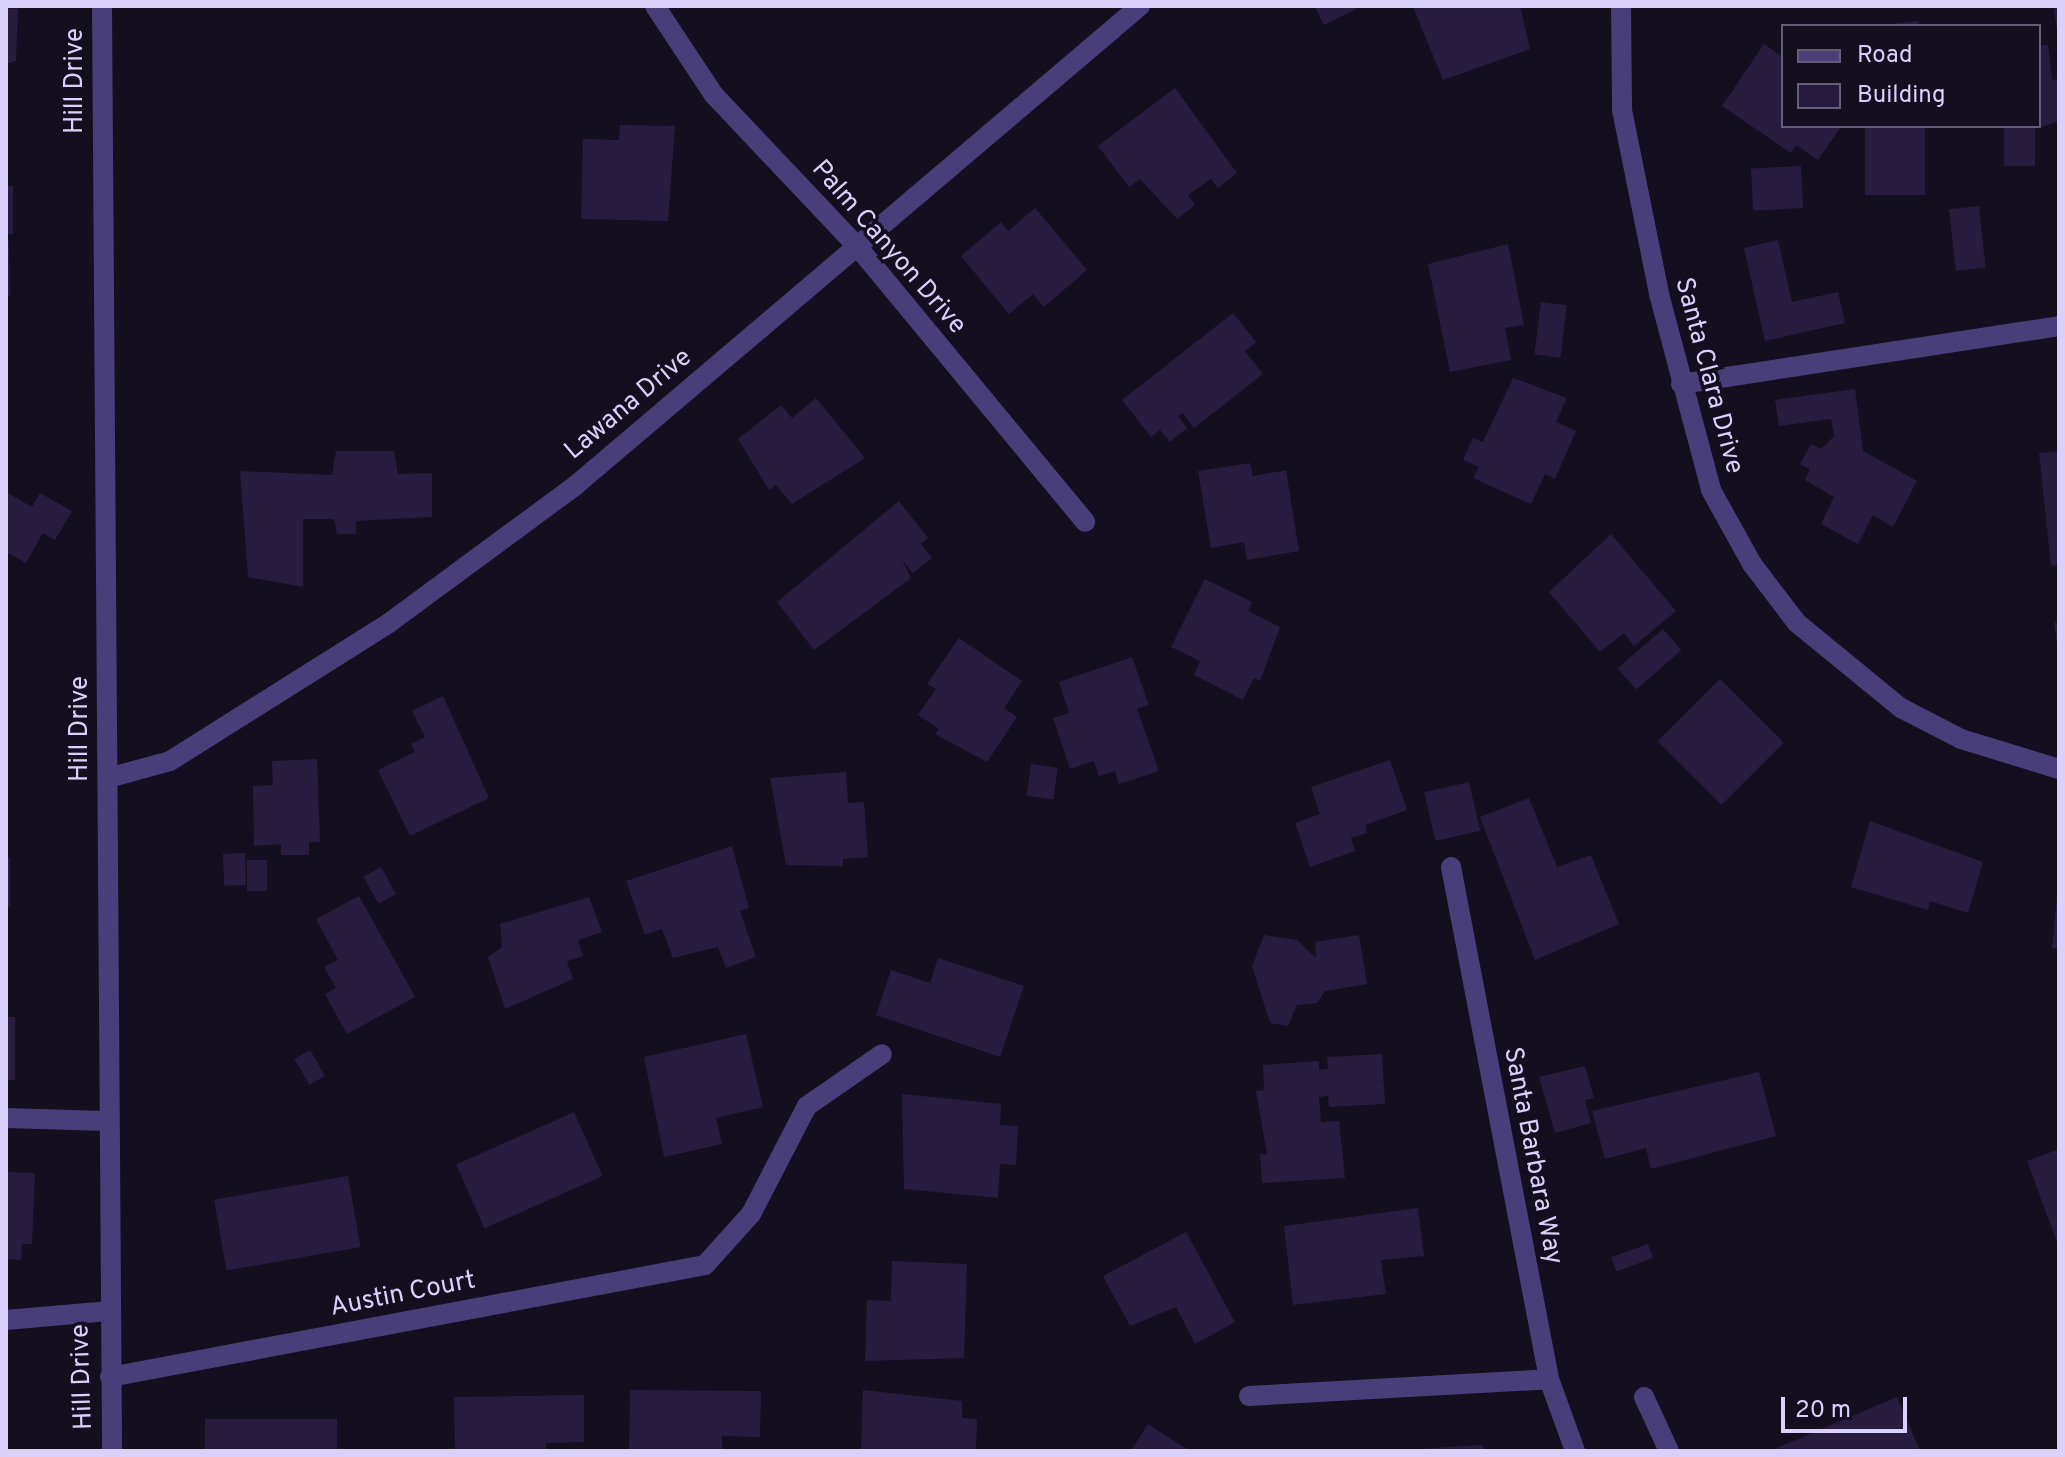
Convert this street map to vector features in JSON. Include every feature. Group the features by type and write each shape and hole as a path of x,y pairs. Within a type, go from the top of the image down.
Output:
{"street":[{"name":"Hill Drive","path":"102,6 108,778 105,1121 112,1451"},
{"name":"Palm Canyon Drive","path":"655,6 714,95 857,246 1085,522"},
{"name":"Lawana Drive","path":"108,778 170,761 389,623 576,485 1140,6"},
{"name":"Santa Clara Drive","path":"1621,6 1622,110 1681,384 1711,490 1797,623 1901,708 1974,744 2059,769"},
{"path":"1681,384 2059,326"},
{"name":"Santa Barbara Way","path":"1451,867 1549,1379 1575,1451"},
{"name":"Austin Court","path":"110,1377 705,1265 751,1214 807,1106 882,1054"},
{"path":"6,1118 105,1121"},
{"path":"9,1317 108,1311"},
{"path":"1249,1396 1549,1379"},
{"path":"1644,1397 1669,1451"}],"building":[{"path":"1315,6 1355,6 1356,9 1324,25"},
{"path":"1520,6 1530,49 1443,80 1413,7"},
{"path":"6,8 18,9 16,61 6,64"},
{"path":"2054,9 2059,9 2059,31 2057,31"},
{"path":"1919,21 1919,24 1891,24"},
{"path":"1764,44 1781,56 1781,128 1840,128 1818,160 1796,145 1791,153 1722,106"},
{"path":"2048,45 2052,80 2059,79 2059,121 2041,127 2041,46"},
{"path":"1175,88 1237,173 1218,188 1211,179 1188,195 1195,205 1177,219 1140,179 1129,187 1098,146"},
{"path":"620,125 675,126 668,221 581,219 583,139 619,140"},
{"path":"1865,128 1925,128 1925,195 1865,195"},
{"path":"2004,128 2035,128 2035,166 2004,166"},
{"path":"1801,166 1803,208 1753,211 1751,169"},
{"path":"6,186 13,186 13,234 6,234"},
{"path":"1979,206 1985,268 1956,271 1949,209"},
{"path":"1035,208 1087,270 1044,307 1033,294 1009,314 961,256 1001,222 1008,231"},
{"path":"1778,240 1792,302 1838,292 1845,323 1765,341 1744,248"},
{"path":"6,241 9,241 10,296 6,296"},
{"path":"1508,244 1524,325 1505,328 1511,360 1450,372 1428,264"},
{"path":"1541,302 1567,305 1560,358 1535,355"},
{"path":"1233,313 1256,342 1245,351 1263,374 1194,428 1183,413 1178,416 1187,428 1170,442 1160,430 1151,437 1122,400"},
{"path":"1513,378 1567,398 1556,422 1576,431 1555,479 1545,474 1531,504 1473,478 1479,467 1463,460 1473,438 1483,442"},
{"path":"1855,389 1863,451 1917,481 1893,527 1873,515 1858,544 1821,524 1834,497 1805,480 1810,469 1800,464 1811,444 1821,449 1834,436 1831,419 1779,426 1775,400"},
{"path":"816,398 865,458 792,504 776,485 769,490 738,439 781,405 792,418"},
{"path":"336,451 394,451 398,474 432,473 432,517 356,521 356,534 337,534 334,519 303,519 303,587 248,577 240,471 332,475"},
{"path":"2059,451 2059,565 2051,566 2039,453"},
{"path":"1250,463 1253,476 1286,470 1299,551 1247,560 1244,542 1211,548 1198,471"},
{"path":"6,492 32,507 40,493 72,511 55,540 43,533 26,563 6,552"},
{"path":"899,501 928,538 921,544 932,558 913,573 902,560 911,578 814,650 777,602"},
{"path":"1611,534 1676,611 1634,646 1624,633 1600,652 1549,592"},
{"path":"1205,579 1252,602 1248,611 1280,627 1260,681 1254,678 1243,700 1194,675 1200,661 1171,647"},
{"path":"2059,622 2059,643 2057,643 2054,623"},
{"path":"1663,629 1681,650 1636,689 1618,668"},
{"path":"959,638 1022,681 1004,708 1017,717 987,762 935,734 939,729 918,715 936,689 927,684"},
{"path":"1132,657 1149,705 1137,709 1159,771 1119,784 1115,771 1099,776 1094,761 1070,769 1053,718 1069,713 1059,682"},
{"path":"1720,679 1784,743 1721,805 1658,741"},
{"path":"443,696 489,798 410,836 378,770 415,752 411,744 425,737 412,711"},
{"path":"317,759 320,842 309,842 309,855 281,855 281,844 254,846 253,786 273,785 272,761"},
{"path":"1390,760 1407,810 1365,825 1367,833 1351,838 1355,851 1310,867 1295,823 1320,814 1311,787"},
{"path":"1031,764 1058,768 1053,799 1027,796"},
{"path":"846,772 848,803 864,802 868,857 843,859 843,866 786,865 770,778"},
{"path":"1469,782 1480,831 1435,841 1424,792"},
{"path":"1529,798 1557,867 1591,855 1619,924 1535,960 1480,817"},
{"path":"1870,821 1983,862 1968,913 1930,901 1928,910 1851,887"},
{"path":"732,846 749,908 740,911 756,957 726,968 718,947 673,958 662,929 645,935 626,881"},
{"path":"245,853 246,885 224,886 223,854"},
{"path":"6,858 10,858 10,907 6,907"},
{"path":"247,860 267,860 267,891 247,891"},
{"path":"381,867 396,894 379,904 364,877"},
{"path":"2059,880 2059,949 2052,948"},
{"path":"359,896 415,997 347,1034 325,994 336,988 324,967 338,960 316,919"},
{"path":"589,897 602,932 578,940 583,956 567,961 573,979 505,1009 488,957 502,947 500,924"},
{"path":"1264,935 1297,940 1316,958 1315,942 1359,935 1367,984 1325,991 1317,1003 1297,1005 1288,1026 1270,1023 1252,966"},
{"path":"938,958 1024,986 1000,1057 876,1015 891,970 930,983"},
{"path":"6,1017 15,1017 15,1080 6,1080"},
{"path":"746,1034 763,1107 716,1118 722,1144 664,1157 644,1057"},
{"path":"310,1050 325,1076 309,1085 294,1059"},
{"path":"1382,1054 1385,1104 1329,1107 1328,1096 1319,1097 1321,1122 1339,1121 1345,1178 1262,1183 1260,1154 1267,1154 1256,1091 1264,1090 1263,1065 1319,1061 1319,1070 1328,1069 1327,1057"},
{"path":"1585,1066 1594,1098 1585,1100 1591,1123 1555,1133 1539,1077"},
{"path":"1759,1072 1776,1136 1651,1169 1646,1148 1605,1159 1592,1111"},
{"path":"902,1094 1001,1104 1000,1125 1018,1126 1016,1165 1000,1164 998,1198 904,1189"},
{"path":"574,1112 602,1176 485,1228 456,1164"},
{"path":"2059,1149 2059,1247 2027,1161"},
{"path":"6,1172 35,1173 32,1244 22,1244 21,1260 6,1259"},
{"path":"348,1176 361,1247 227,1271 214,1200"},
{"path":"1418,1208 1424,1256 1381,1260 1386,1294 1293,1305 1284,1226"},
{"path":"1186,1232 1235,1322 1195,1344 1176,1307 1130,1326 1103,1276"},
{"path":"1648,1244 1653,1258 1616,1271 1611,1257"},
{"path":"892,1261 967,1264 964,1358 865,1361 867,1300 891,1301"},
{"path":"630,1390 761,1391 760,1437 722,1436 722,1451 629,1451"},
{"path":"863,1390 962,1401 962,1418 977,1419 976,1450 861,1449"},
{"path":"584,1395 584,1442 546,1443 546,1451 455,1451 454,1397"},
{"path":"1897,1397 1920,1451 1770,1451"},
{"path":"205,1419 337,1419 337,1451 205,1451"},
{"path":"1148,1424 1190,1451 1131,1451"},
{"path":"1483,1445 1484,1451 1431,1451 1431,1448"}]}
